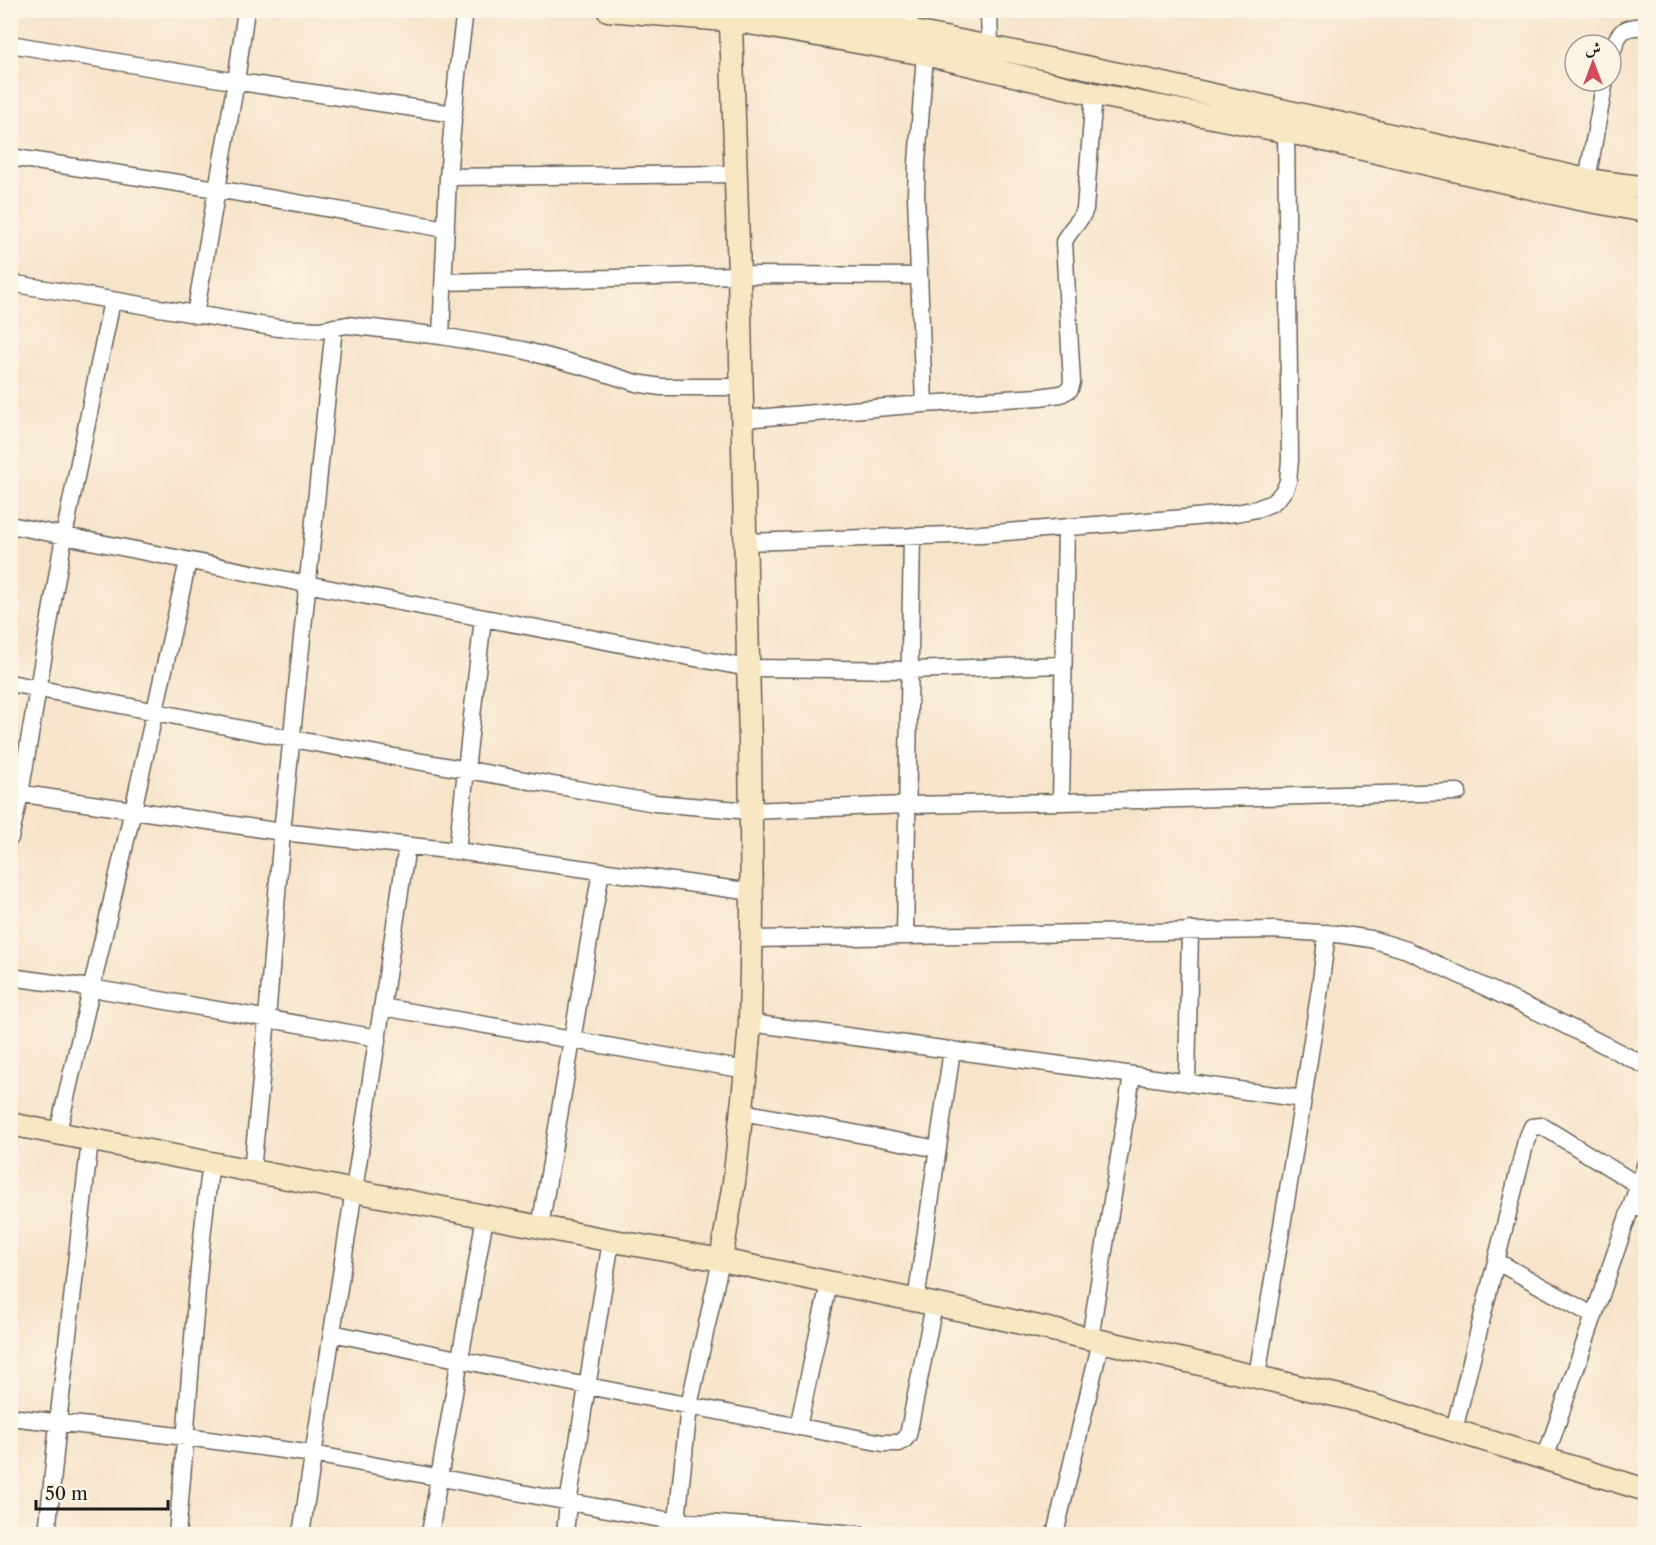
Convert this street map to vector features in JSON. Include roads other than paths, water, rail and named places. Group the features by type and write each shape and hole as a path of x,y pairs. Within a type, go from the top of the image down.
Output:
{"street":[{"path":"195,315 236,81 246,10"},
{"path":"441,336 448,177 465,10"},
{"path":"608,10 734,17 925,54 1094,94 1286,132 1579,199 1646,211"},
{"path":"785,10 910,21 990,47 1587,180 1646,188"},
{"path":"989,10 990,47"},
{"path":"681,1526 689,1406 721,1260 734,1182 750,1023 751,811 737,174 731,64 734,17"},
{"path":"1620,33 1632,27 1646,27"},
{"path":"10,44 454,114"},
{"path":"924,404 916,195 925,54"},
{"path":"1587,180 1603,93"},
{"path":"742,419 1039,397 1061,394 1070,389 1072,382 1064,242 1085,209 1094,94"},
{"path":"745,542 981,534 1066,528 1185,518 1257,509 1272,503 1285,489 1290,460 1286,132"},
{"path":"10,158 217,189 446,229"},
{"path":"448,177 737,174"},
{"path":"444,282 739,275 919,276"},
{"path":"10,283 278,328 320,330 347,325 441,336 523,350 636,383 661,387 742,387"},
{"path":"10,838 15,793 112,301"},
{"path":"252,1171 282,832 334,327"},
{"path":"10,525 748,669 909,670 1064,665"},
{"path":"1061,802 1066,528"},
{"path":"904,936 912,536"},
{"path":"57,1132 133,810 188,561"},
{"path":"457,851 483,618"},
{"path":"10,683 292,739 637,800 751,811 1458,792"},
{"path":"15,793 282,832 457,851 752,892"},
{"path":"301,1534 407,846"},
{"path":"540,1227 602,871"},
{"path":"1187,1082 1190,930"},
{"path":"751,939 1190,930 1273,930 1327,933 1371,939 1407,951 1555,1020 1646,1066"},
{"path":"1257,1376 1303,1099 1327,933"},
{"path":"10,977 91,988 378,1038"},
{"path":"382,1007 746,1070"},
{"path":"750,1023 1303,1099"},
{"path":"332,1333 689,1406 883,1443 899,1443 908,1435 912,1415 925,1303 938,1149 952,1050"},
{"path":"1055,1534 1096,1340 1132,1075"},
{"path":"742,1112 938,1149"},
{"path":"10,1124 485,1217 721,1260 1257,1376 1352,1399 1646,1490"},
{"path":"1454,1430 1526,1141 1532,1127 1542,1126 1638,1185"},
{"path":"47,1534 57,1423 90,1140"},
{"path":"177,1534 202,1228 211,1163"},
{"path":"1545,1459 1594,1316 1639,1207 1638,1185 1646,1164"},
{"path":"430,1534 485,1217"},
{"path":"565,1534 568,1503 611,1241"},
{"path":"1496,1261 1594,1316"},
{"path":"798,1426 829,1283"},
{"path":"10,1418 186,1437 313,1454 681,1526 858,1534"}]}
